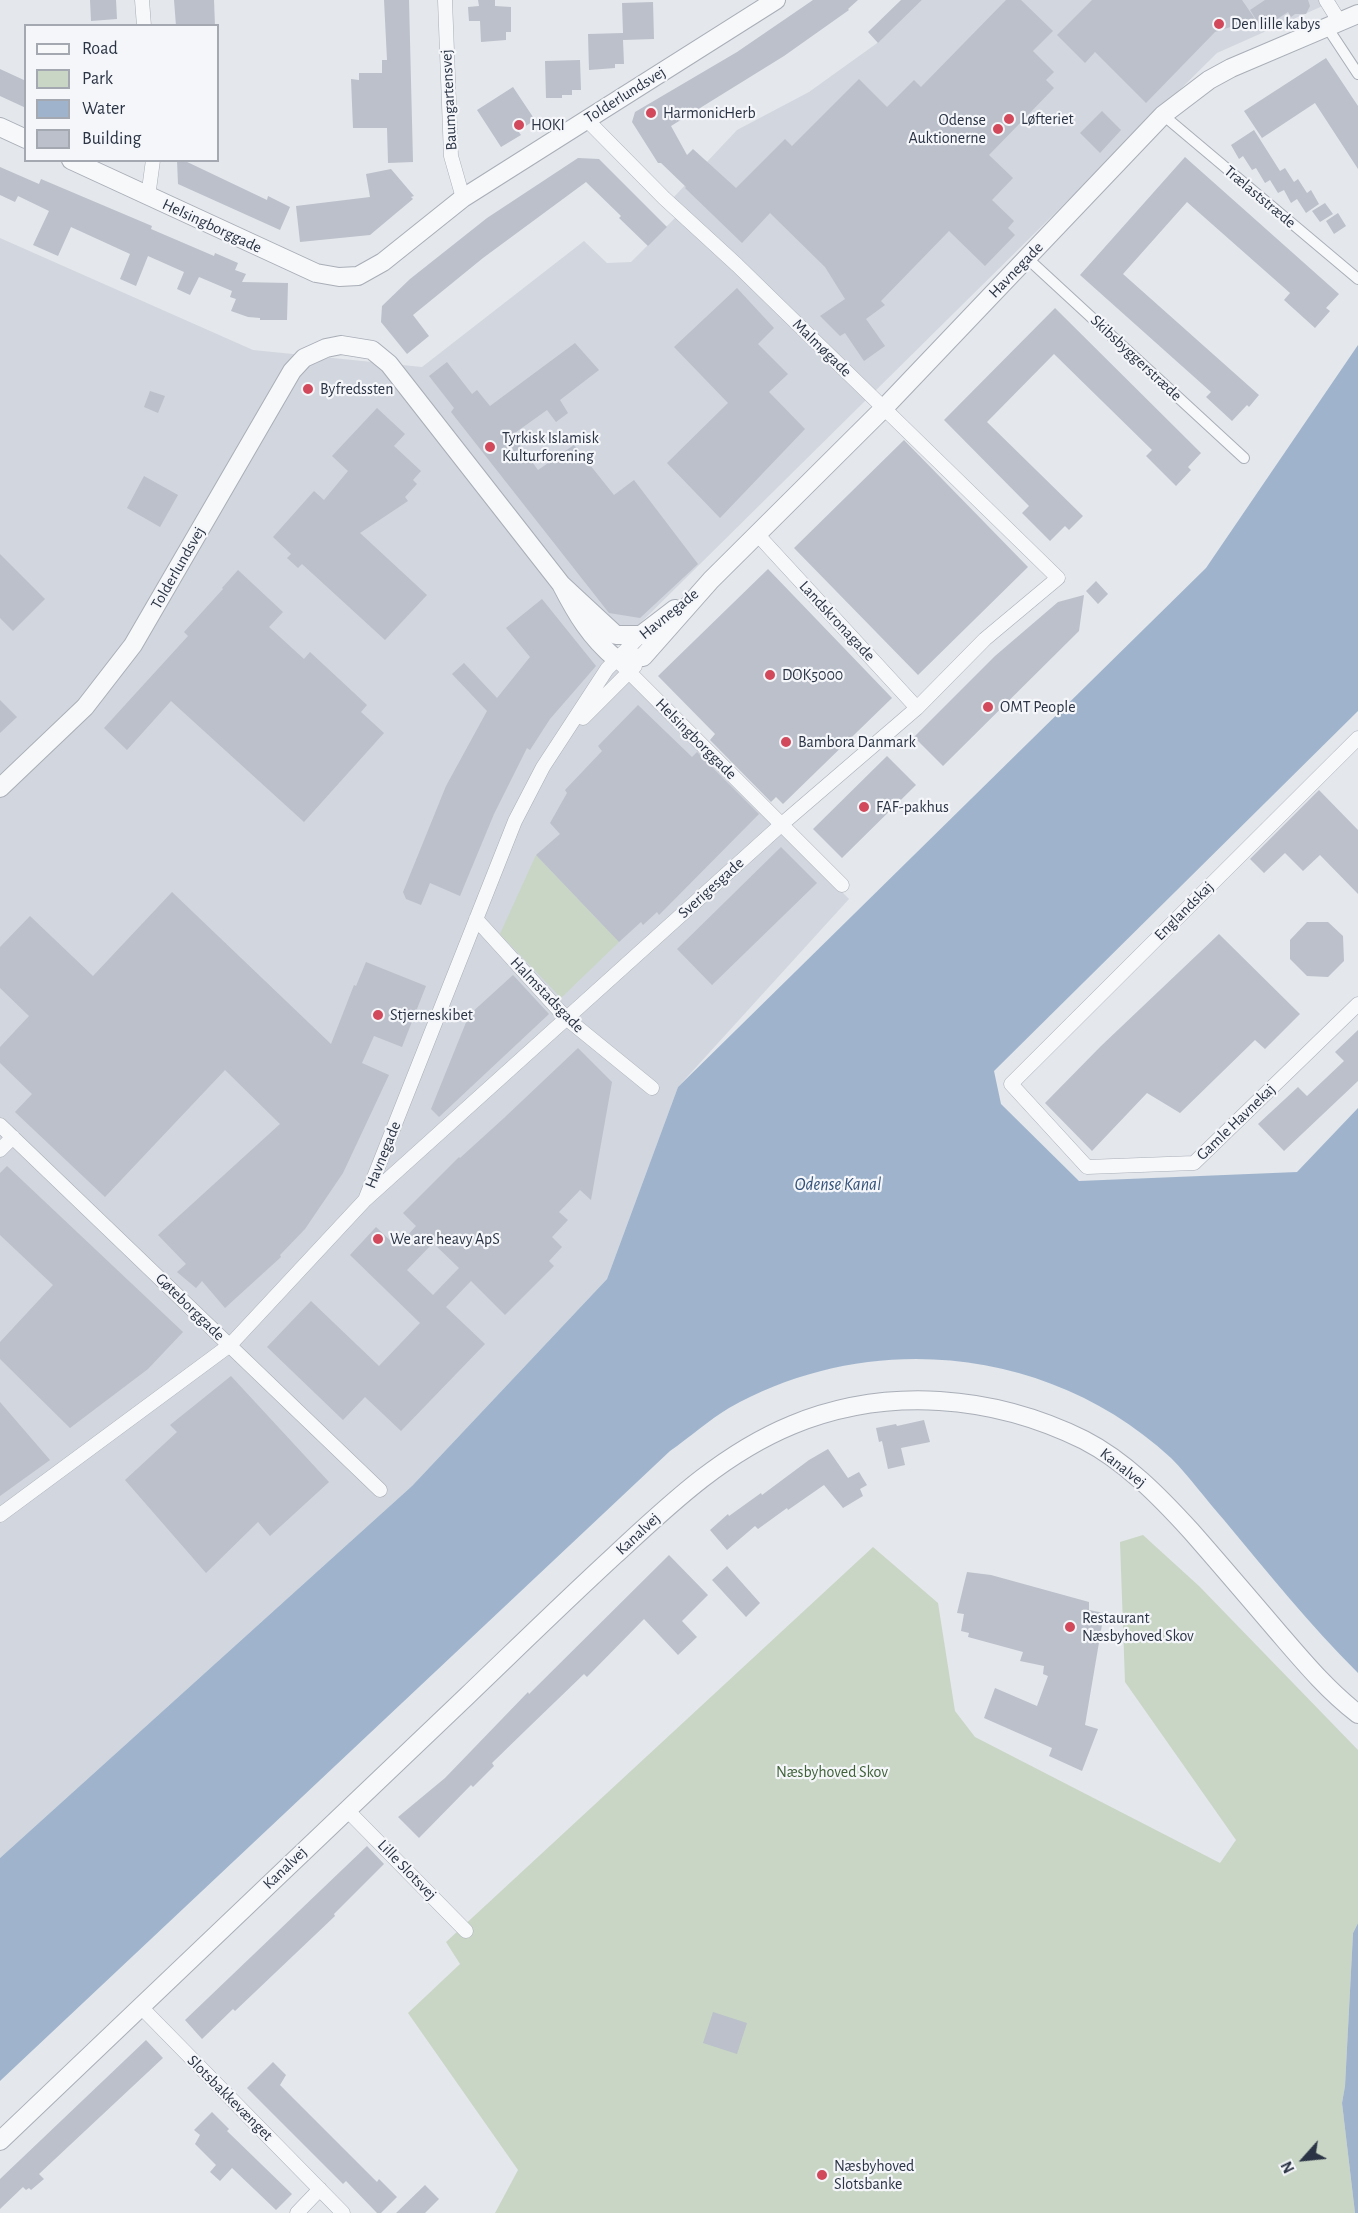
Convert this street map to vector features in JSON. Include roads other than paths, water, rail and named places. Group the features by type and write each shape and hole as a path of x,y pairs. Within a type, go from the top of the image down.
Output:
{"street":[{"path":"142,0 144,24"},
{"name":"Baumgartensvej","path":"445,0 451,156 463,198"},
{"name":"Tolderlundsvej","path":"358,276 383,262 463,198 776,0"},
{"path":"1326,0 1333,24 1358,74"},
{"name":"Havnegade","path":"0,1515 230,1345 365,1200 515,821 543,767 607,669 629,654 711,580 884,408 1163,115 1209,80 1358,14"},
{"name":"Trælaststræde","path":"1163,115 1358,279"},
{"name":"Malmøgade","path":"586,119 664,198 1058,578"},
{"path":"0,128 24,138"},
{"name":"Helsingborggade","path":"75,162 316,273 339,277 358,276"},
{"path":"148,197 153,162"},
{"name":"Skibsbyggerstræde","path":"1027,258 1244,458"},
{"name":"Tolderlundsvej","path":"0,788 85,707 134,645 292,371 304,358 326,348 341,345"},
{"name":"Helsingborggade","path":"341,345 372,350 389,364 561,584 616,635 629,654 782,824 842,885"},
{"name":"Landskronagade","path":"757,534 917,708"},
{"name":"Sverigesgade","path":"365,1200 782,824 917,708 985,639 1058,578"},
{"name":"Helsingborggade","path":"561,584 581,622 601,646 629,654"},
{"name":"Havnegade","path":"566,734 620,683 629,654"},
{"name":"Englandskaj","path":"1011,1084 1358,738"},
{"name":"Halmstadsgade","path":"476,919 566,1018 652,1088"},
{"name":"Gamle Havnekaj","path":"1011,1084 1087,1167 1194,1163 1358,1004"},
{"name":"Gøteborggade","path":"0,1125 380,1490"},
{"path":"0,1150 12,1137"},
{"name":"Kanalvej","path":"0,2141 585,1582 688,1488 726,1460 758,1441 796,1423 835,1411 884,1401 928,1400 969,1403 1007,1411 1048,1424 1089,1442 1130,1472 1167,1504 1314,1674 1358,1714"},
{"name":"Lille Slotsvej","path":"347,1810 466,1931"},
{"name":"Slotsbakkevænget","path":"140,2007 343,2213"},
{"path":"297,2213 320,2189"}],"water":[{"name":"Odense Kanal","path":"1358,345 1358,711 994,1071 1001,1104 1079,1181 1297,1172 1358,1108 1358,1673 1289,1598 1171,1458 1123,1421 1071,1392 1016,1372 958,1361 900,1359 841,1366 784,1383 729,1408 670,1451 0,2081 0,1858 412,1486 607,1279 678,1087 1206,568"},
{"path":"1358,1923 1358,2213 1355,2213 1342,2103 1345,2086 1353,1933"}],"place":[{"name":"Den lille kabys","path":"1219,24"},
{"name":"HarmonicHerb","path":"651,113"},
{"name":"Løfteriet","path":"1009,119"},
{"name":"HOKI","path":"519,125"},
{"name":"Odense Auktionerne","path":"998,129"},
{"name":"Byfredssten","path":"308,389"},
{"name":"Tyrkisk Islamisk Kulturforening","path":"490,447"},
{"name":"DOK5000","path":"770,675"},
{"name":"OMT People","path":"988,707"},
{"name":"Bambora Danmark","path":"786,742"},
{"name":"FAF-pakhus","path":"864,807"},
{"name":"Stjerneskibet","path":"378,1015"},
{"name":"We are heavy ApS","path":"378,1239"},
{"name":"Restaurant Næsbyhoved Skov","path":"1070,1627"},
{"name":"Næsbyhoved Slotsbanke","path":"822,2175"}],"park label":[{"name":"Næsbyhoved Skov","path":"832,1772"}]}
